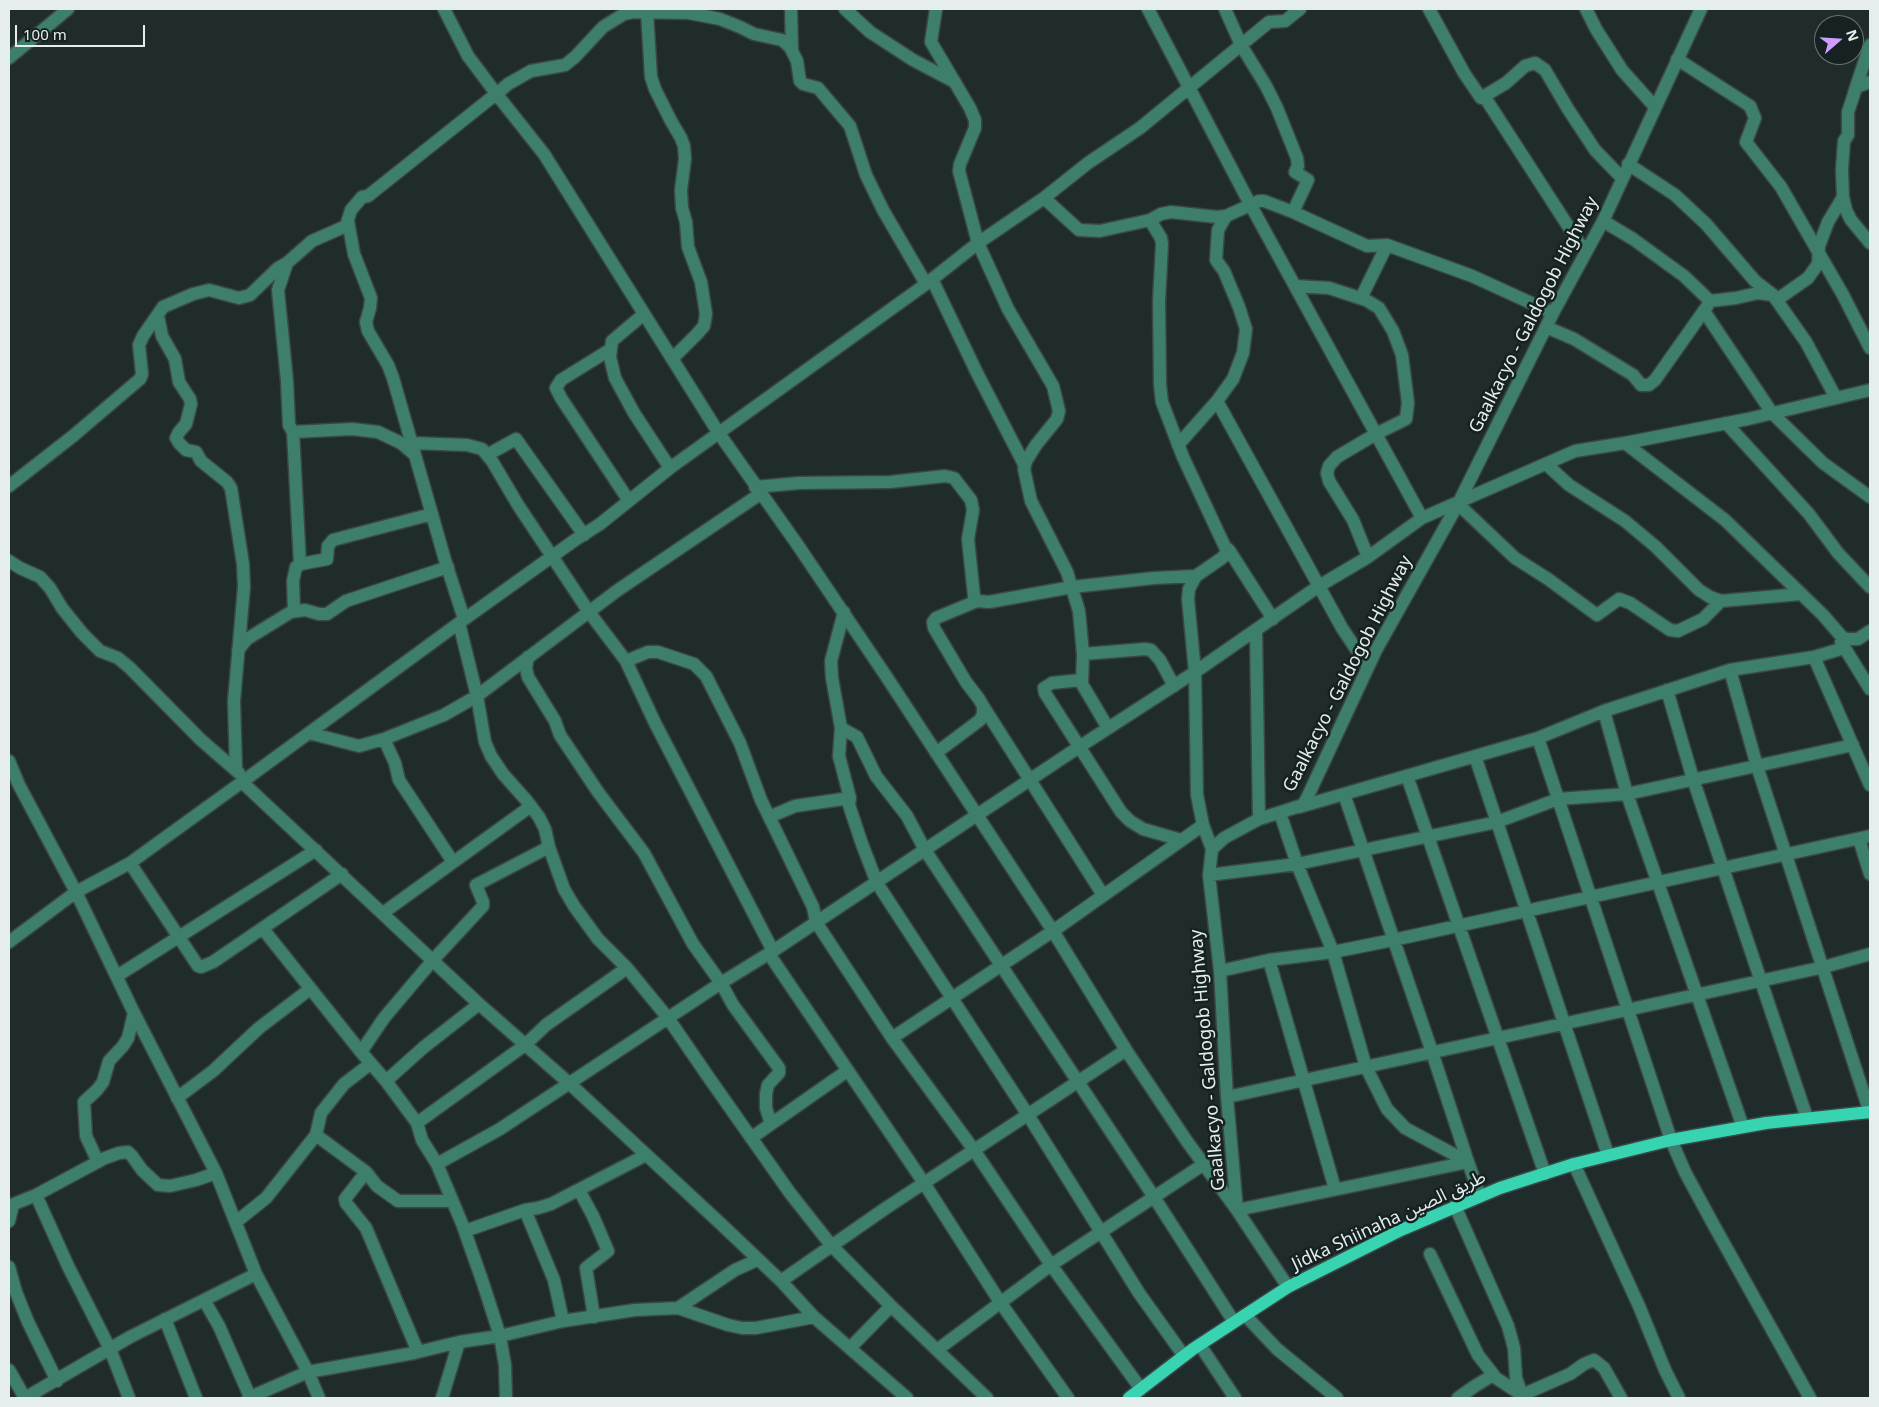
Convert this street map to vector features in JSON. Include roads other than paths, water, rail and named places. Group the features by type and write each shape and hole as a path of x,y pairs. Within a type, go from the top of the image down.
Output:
{"main road":[{"name":"Jidka Shiinaha طريق الصين","path":"1129,1398 1184,1356 1288,1287 1358,1251 1480,1196 1574,1164 1671,1140 1742,1127 1870,1112"}],"street":[{"path":"9,58 68,9"},
{"path":"444,9 468,56 544,154 718,432 844,612 1053,931 1126,1050 1237,1210 1468,1162"},
{"path":"791,9 792,51"},
{"path":"844,9 870,32 913,60 956,82"},
{"path":"936,9 931,42 934,50 945,63 956,82 975,120 976,128 960,164 959,171 978,244 1008,308 1053,386 1058,411 1057,419 1036,445 1025,466"},
{"path":"1148,9 1250,204 1422,518"},
{"path":"1225,9 1241,45 1277,108 1297,158 1298,166 1295,172 1308,180 1293,212"},
{"path":"9,942 76,892 130,863 461,621 584,535 629,501 636,493 718,432 929,282 978,244 1044,198 1088,163 1140,128 1269,22 1285,21 1300,9"},
{"path":"1428,9 1481,98 1506,82 1524,66 1535,63 1545,70 1595,150 1622,178"},
{"path":"1586,9 1596,29 1622,70 1655,107"},
{"name":"Gaalkacyo - Galdogob Highway","path":"1288,1287 1237,1210 1227,1097 1220,971 1209,875 1212,849 1224,838 1259,819 1303,805 1368,667 1458,504 1553,313 1603,221 1701,9"},
{"path":"647,12 651,77 671,121 682,138 684,146 685,159 681,190 682,208 686,222 688,247 700,282 706,314 704,326 672,359"},
{"path":"9,486 73,436 140,379 142,374 139,346 143,336 163,307 193,294 209,290 238,298 245,298 312,241 346,226 351,210 362,198 368,196 491,98 498,96 501,90 508,84 531,71 565,65 575,58 603,27 614,19 624,14 647,12 689,13 720,19 754,34 782,40 790,47 797,60 800,81 803,84 818,88 850,126 866,176 884,210 929,282 1025,466 1027,488 1031,501 1041,524 1060,556 1079,611 1083,654 1081,680 1108,728"},
{"path":"1870,45 1848,112 1848,135 1844,141 1843,197 1851,220 1870,243"},
{"path":"1677,59 1750,106 1756,118 1746,142 1781,186 1843,295 1870,348"},
{"path":"1856,87 1870,82"},
{"path":"1484,96 1579,243 1587,249"},
{"path":"1628,164 1675,195 1706,224 1756,281 1778,300 1808,278 1818,264 1819,246 1828,222 1843,197"},
{"path":"1044,198 1079,230 1100,231 1150,220 1161,214 1171,212 1226,216 1250,204 1264,201 1368,246 1387,245 1472,276 1553,313"},
{"path":"1178,445 1217,401 1233,379 1243,353 1246,328 1224,271 1216,260 1218,230 1226,216"},
{"path":"1150,220 1161,238 1162,244 1160,300 1161,394 1165,409 1178,445 1225,547 1229,550 1273,619"},
{"path":"348,221 354,254 370,298 370,308 366,322 368,331 393,378 448,567 461,621 485,742 490,756 531,806 545,829 549,847 564,889 574,906 598,939 627,968 668,1018 790,1193 831,1245 891,1306 987,1398"},
{"path":"1603,221 1633,239 1684,276 1707,306 1772,413 1823,463 1870,497"},
{"path":"1361,298 1387,245"},
{"path":"287,263 278,290 287,374 289,425 293,432 300,564"},
{"path":"1295,286 1329,288 1361,298 1379,308 1392,331 1402,355 1408,403 1406,419 1337,457 1329,466 1327,473 1329,482 1354,520 1368,557"},
{"path":"1546,327 1574,339 1633,375 1641,386 1649,385 1655,380 1707,306 1758,292 1773,295 1806,342 1836,398"},
{"path":"644,314 612,341 610,357 615,378 634,413 670,468"},
{"path":"158,316 162,336 175,359 179,382 190,399 191,404 186,424 176,438 179,444 186,450 196,452 201,461 231,488 244,579 234,701 236,770"},
{"path":"611,349 562,380 556,388 629,501"},
{"path":"436,1164 500,1129 721,983 771,953 1079,747 1174,686 1319,586 1368,557 1422,518 1458,504 1575,451 1726,423 1870,390"},
{"path":"1217,401 1342,628 1368,667"},
{"path":"1726,423 1809,514 1838,553 1870,587"},
{"path":"293,432 352,429 371,431 413,449 467,445 482,449 487,455 552,557 626,661 655,723 771,953 847,1071 924,1183 1000,1302 1068,1398"},
{"path":"487,455 516,439 584,535"},
{"path":"1625,443 1725,520 1847,639 1858,639 1870,631"},
{"path":"1546,464 1569,485 1631,526 1656,547 1699,590 1710,597 1721,601 1801,594"},
{"path":"309,733 359,746 384,740 444,715 476,696 618,590 758,490 799,483 890,482 945,476 954,478 971,500 973,510 968,539 974,596 977,601"},
{"path":"1458,504 1516,558 1597,615 1619,599 1637,608 1670,630 1678,631 1704,619 1721,601"},
{"path":"294,611 294,572 296,567 300,564 327,560 328,546 333,540 432,514"},
{"path":"1212,849 1203,826 1197,796 1194,672 1188,599 1189,589 1196,576 1222,558 1229,550"},
{"path":"9,561 40,577 82,633 100,651 118,658 130,668 201,740 236,770 316,850 479,1004 570,1084 781,1281 814,1317 907,1398"},
{"path":"238,650 247,639 294,611 305,610 327,614 346,601 448,567"},
{"path":"1103,895 966,682 934,628 933,622 936,618 977,601 989,602 1072,587 1154,578 1196,576"},
{"path":"844,612 831,661 832,678 841,728 840,756 850,798 849,804 877,883 950,998 1028,1115 1139,1293 1184,1356"},
{"path":"1833,627 1870,690"},
{"path":"1256,631 1259,819 1538,738 1604,711 1730,670 1814,657 1844,648"},
{"path":"1083,654 1151,650 1160,660 1174,686"},
{"path":"626,661 648,652 658,652 694,664 700,668 717,695 740,743 769,817 813,907 816,922 892,1038 974,1150 1051,1265 1141,1389"},
{"path":"528,657 526,668 528,677 555,721 560,735 598,792 644,853 693,944 721,983 733,1005 780,1068 779,1073 768,1085 766,1094 766,1108 771,1124"},
{"path":"1814,657 1870,785"},
{"path":"1730,670 1757,766 1870,1112"},
{"path":"1081,680 1052,683 1044,688 1045,693 1121,812 1130,821 1143,829 1181,840"},
{"path":"1667,690 1693,779 1806,1118"},
{"path":"936,753 980,720 983,714 982,706"},
{"path":"1604,711 1628,794 1742,1127"},
{"path":"841,728 857,737 876,776 907,816 925,850 1154,1197 1234,1322"},
{"path":"1538,738 1671,1140 1712,1222 1810,1398"},
{"path":"384,740 395,763 399,780 453,862"},
{"path":"1209,875 1297,864 1497,822 1558,799 1628,794 1853,745"},
{"path":"1475,756 1608,1155"},
{"path":"9,761 19,785 76,892 134,1013 216,1173 256,1274 320,1398"},
{"path":"1407,776 1544,1174"},
{"path":"1344,794 1480,1196"},
{"path":"769,817 795,806 850,798"},
{"path":"383,913 531,806"},
{"path":"1280,813 1297,864 1333,952 1366,1067 1387,1109 1405,1128 1468,1162"},
{"path":"892,1038 1053,931 1203,826"},
{"path":"1220,971 1269,960 1333,952 1393,940 1864,838 1870,874"},
{"path":"361,1052 384,1018 482,906 483,902 476,885 549,847"},
{"path":"116,976 316,850"},
{"path":"130,863 198,966 204,967 342,874"},
{"path":"262,929 370,1064 386,1081 417,1123 422,1140 436,1164 464,1231 500,1336 505,1365 506,1398"},
{"path":"1227,1097 1824,967 1870,954"},
{"path":"1269,960 1335,1189"},
{"path":"417,1123 525,1045 546,1025 627,968"},
{"path":"177,1098 213,1071 259,1028 310,989"},
{"path":"386,1081 424,1047 479,1004"},
{"path":"98,1162 86,1136 84,1102 103,1082 109,1061 128,1038 134,1013"},
{"path":"781,1281 831,1245 1126,1050"},
{"path":"236,1222 266,1198 316,1135 321,1113 344,1084 370,1064"},
{"path":"752,1138 847,1071"},
{"path":"316,1135 366,1172 377,1186 398,1202 452,1201"},
{"path":"9,1221 11,1206 119,1153 128,1152 142,1170 158,1185 170,1186 216,1173"},
{"path":"464,1231 525,1210 551,1204 646,1155"},
{"path":"937,1350 1051,1265 1204,1164"},
{"path":"1574,1164 1679,1398"},
{"path":"366,1172 348,1194 345,1199 346,1204 366,1228 418,1352"},
{"path":"579,1190 608,1251 586,1268 594,1317"},
{"path":"36,1195 68,1266 110,1349 128,1398"},
{"path":"1455,1206 1508,1326 1514,1348 1516,1378 1521,1397"},
{"path":"525,1210 554,1280 563,1321"},
{"path":"1430,1254 1478,1355 1493,1375 1521,1397"},
{"path":"678,1308 720,1279 757,1260"},
{"path":"9,1267 16,1292 28,1322 57,1381"},
{"path":"9,1370 25,1398 165,1319 256,1274"},
{"path":"204,1300 219,1326 249,1398 308,1372 418,1352 459,1342 500,1336 563,1321 635,1310 678,1308 742,1328 756,1328 814,1317"},
{"path":"850,1348 891,1306"},
{"path":"1245,1315 1277,1349 1337,1398"},
{"path":"165,1319 196,1398"},
{"path":"442,1398 459,1342"},
{"path":"1200,1345 1235,1398"},
{"path":"1521,1397 1570,1374 1584,1364 1594,1360 1604,1368 1621,1398"},
{"path":"1458,1398 1493,1375"}]}
